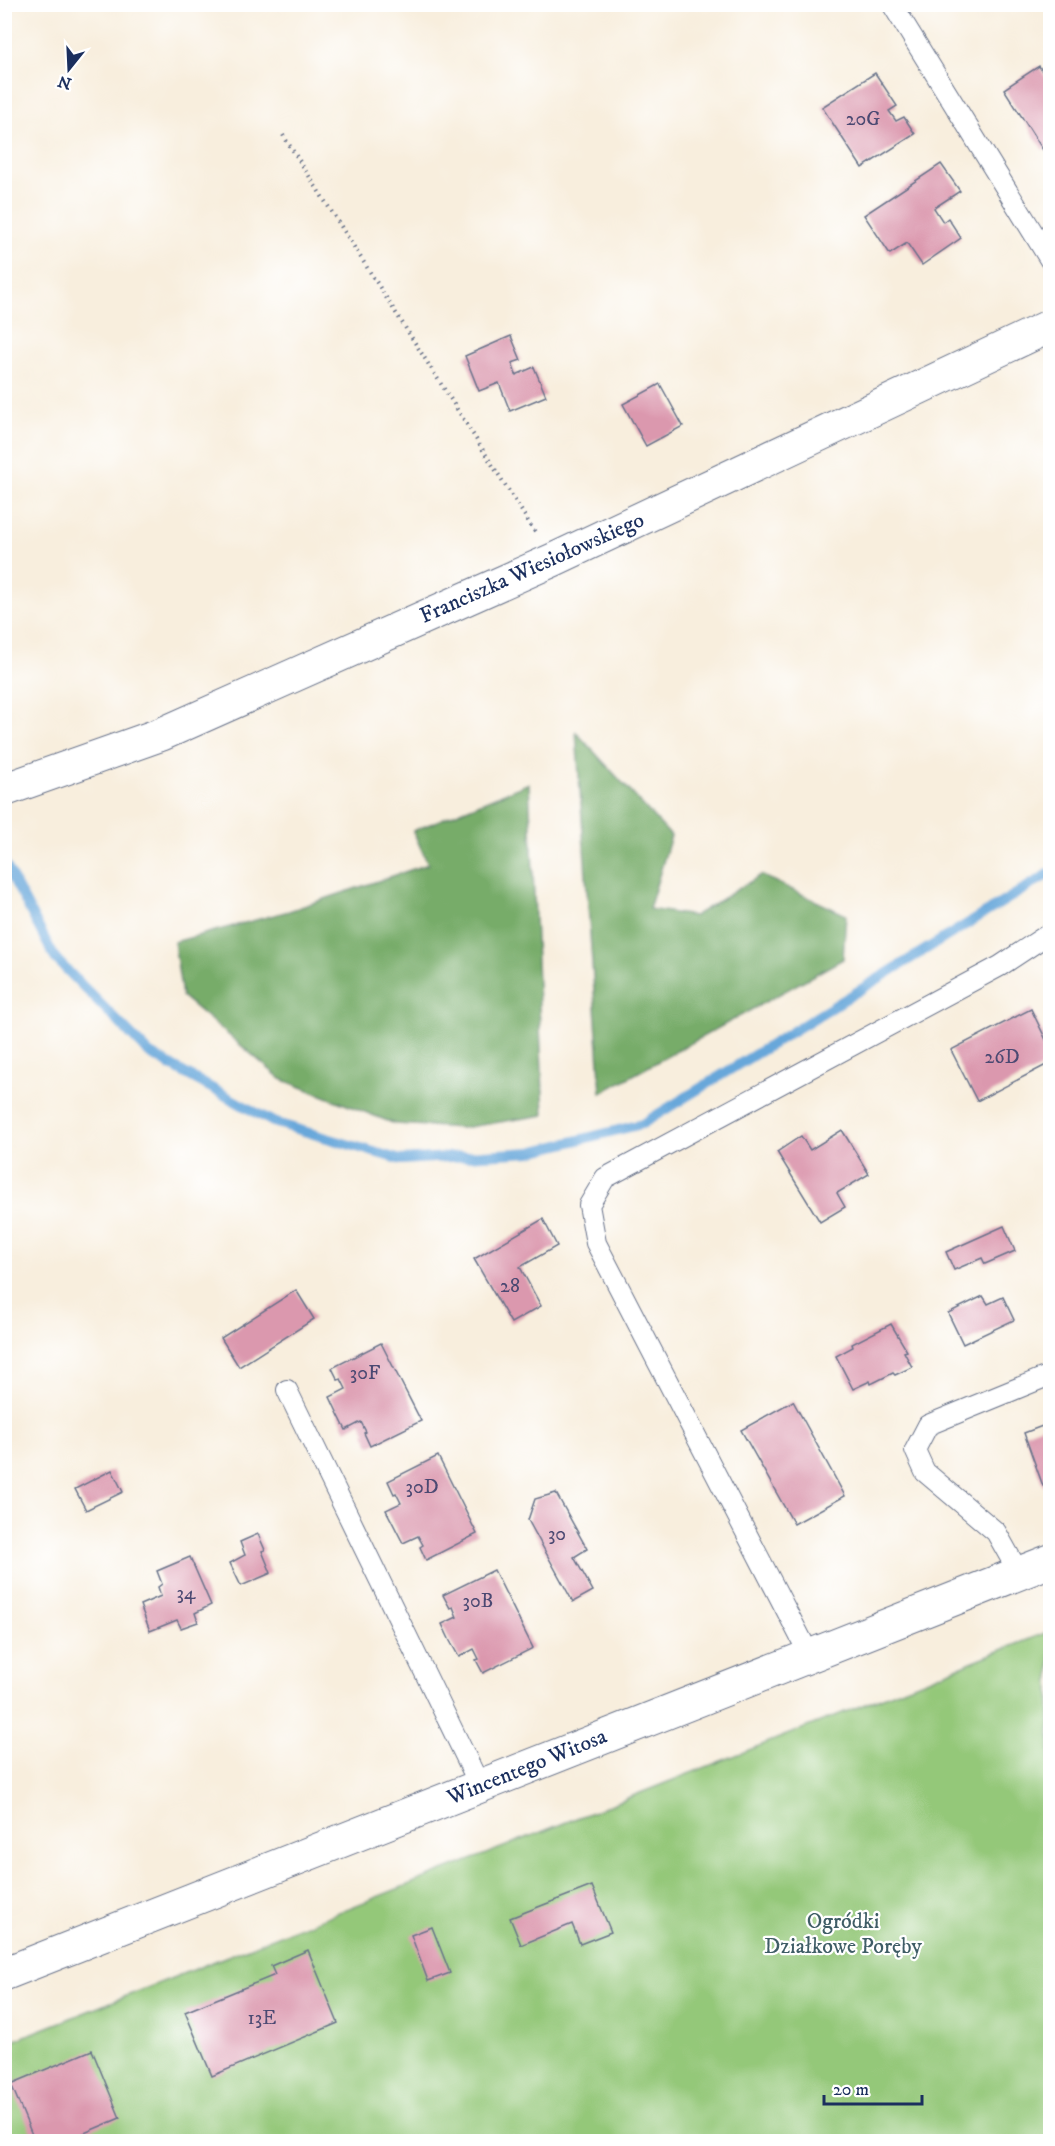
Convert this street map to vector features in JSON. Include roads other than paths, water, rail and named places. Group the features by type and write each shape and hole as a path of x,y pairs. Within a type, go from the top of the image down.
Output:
{"street":[{"name":"Franciszka Wiesiołowskiego","path":"4,790 162,734 553,560 1050,326"},
{"name":"Wincentego Witosa","path":"4,1974 1050,1561"}],"lane":[{"path":"892,4 1050,260"},
{"path":"810,1656 596,1243 589,1205 605,1178 1000,966 1050,933"},
{"path":"1020,1573 996,1532 925,1472 915,1450 928,1425 1050,1375"},
{"path":"287,1390 480,1786"}],"waterway":[{"path":"4,862 55,958 150,1054 273,1122 401,1160 531,1152 642,1124 1050,873"}],"park label":[{"name":"Ogródki Działkowe Poręby","path":"843,1934"}]}
